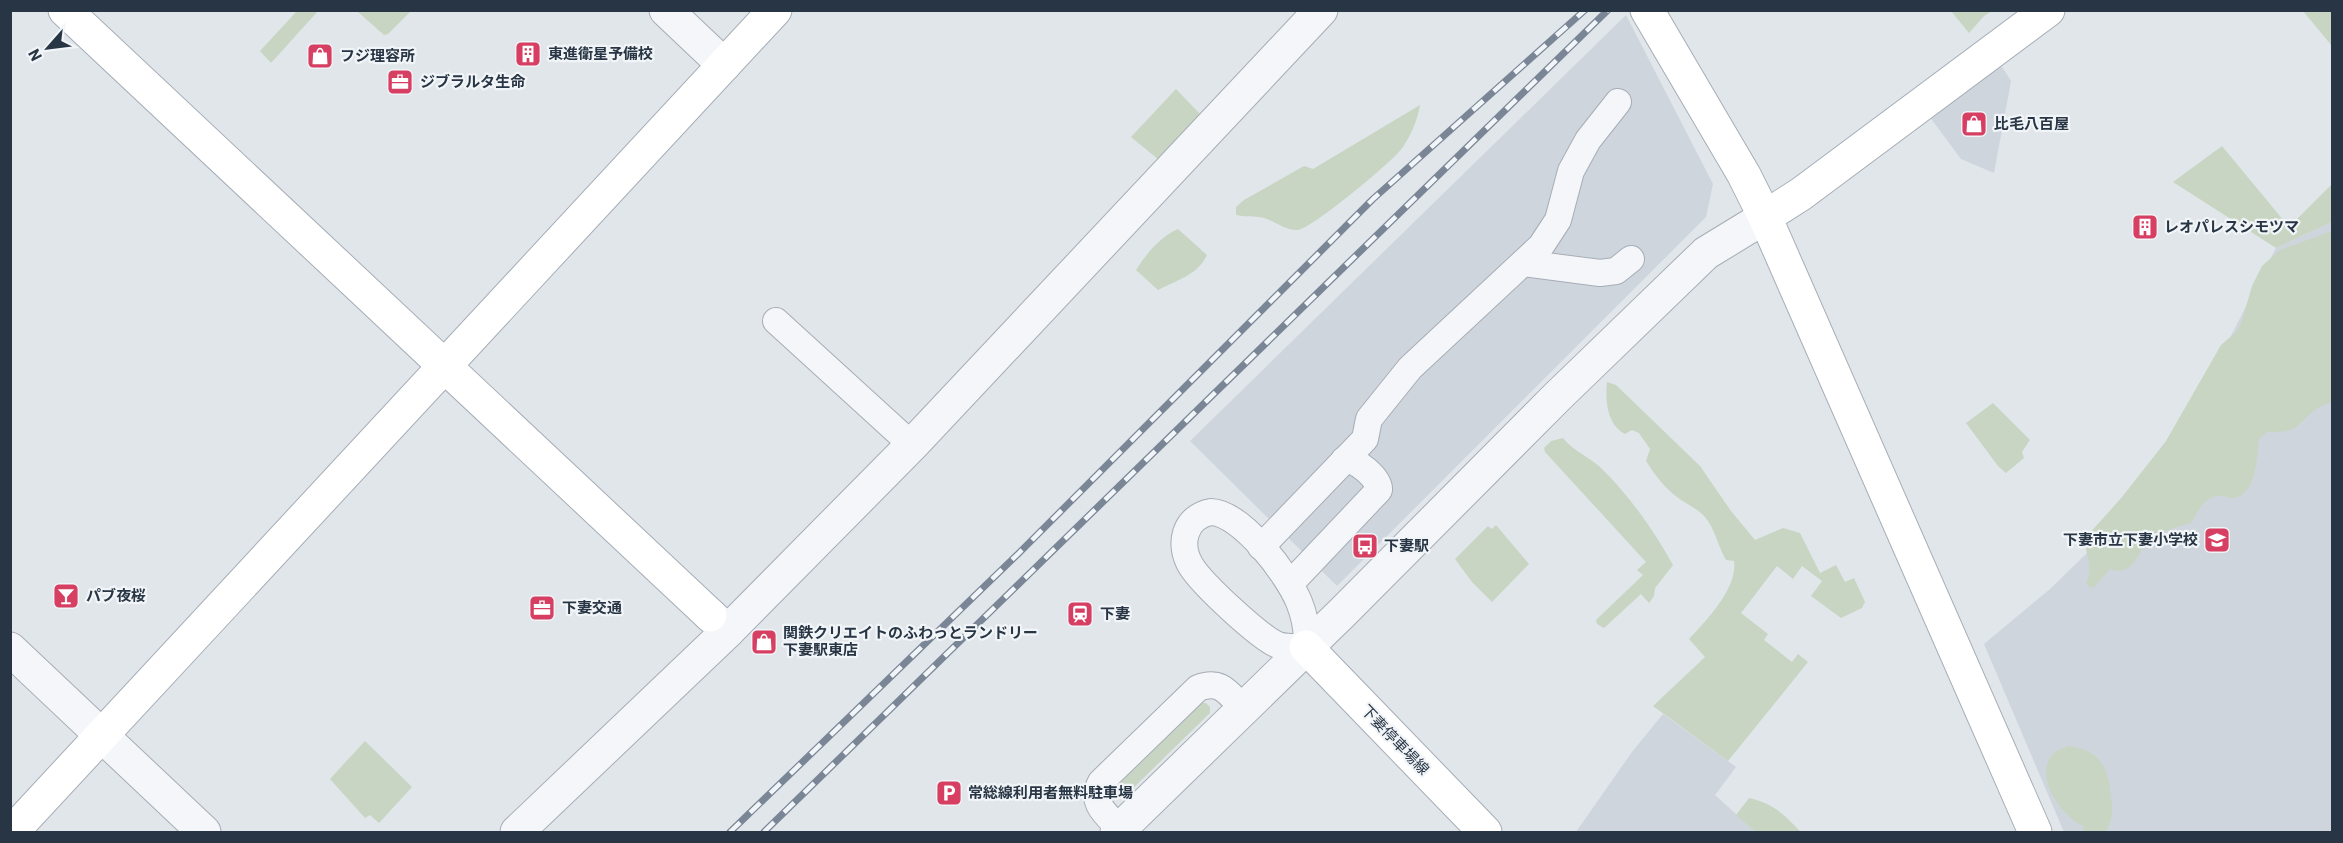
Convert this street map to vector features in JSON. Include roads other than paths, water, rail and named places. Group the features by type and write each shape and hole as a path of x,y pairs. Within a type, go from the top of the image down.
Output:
{"street":[{"path":"65,10 719,623"},
{"path":"666,10 724,66"},
{"path":"12,832 775,10"},
{"path":"517,832 719,623 912,445 1321,10"},
{"path":"1647,10 1744,175 1765,218 2035,832"},
{"path":"1119,831 1548,405 1706,253 1801,194 2048,10"},
{"name":"下妻停車場線","path":"1306,647 1485,832"},
{"path":"10,649 204,832"}],"lane":[{"path":"1261,547 1365,439 1369,419 1410,368 1541,246 1558,220 1571,171 1588,140 1618,102"},
{"path":"1523,263 1600,273 1616,271 1631,259"},
{"path":"776,321 912,445"},
{"path":"1290,584 1379,490 1378,482 1356,461 1344,460"},
{"path":"1222,513 1241,527 1261,547 1290,584 1302,610 1308,635 1306,647 1276,644 1237,615 1191,566 1185,551 1184,536 1187,528 1198,516 1222,513"},
{"path":"1119,831 1098,802 1096,792 1101,782 1198,688 1207,684 1217,684 1243,708"}],"railway":[{"path":"730,832 1019,553 1373,199 1585,10"},
{"path":"764,832 1608,10"}],"place":[{"name":"東進衛星予備校","path":"528,54"},
{"name":"フジ理容所","path":"320,56"},
{"name":"ジブラルタ生命","path":"400,82"},
{"name":"比毛八百屋","path":"1974,124"},
{"name":"レオパレスシモツマ","path":"2145,227"},
{"name":"下妻市立下妻小学校","path":"2217,540"},
{"name":"下妻駅","path":"1365,546"},
{"name":"パブ夜桜","path":"66,596"},
{"name":"下妻交通","path":"542,608"},
{"name":"下妻","path":"1080,614"},
{"name":"関鉄クリエイトのふわっとランドリー 下妻駅東店","path":"764,642"},
{"name":"常総線利用者無料駐車場","path":"949,793"}]}
